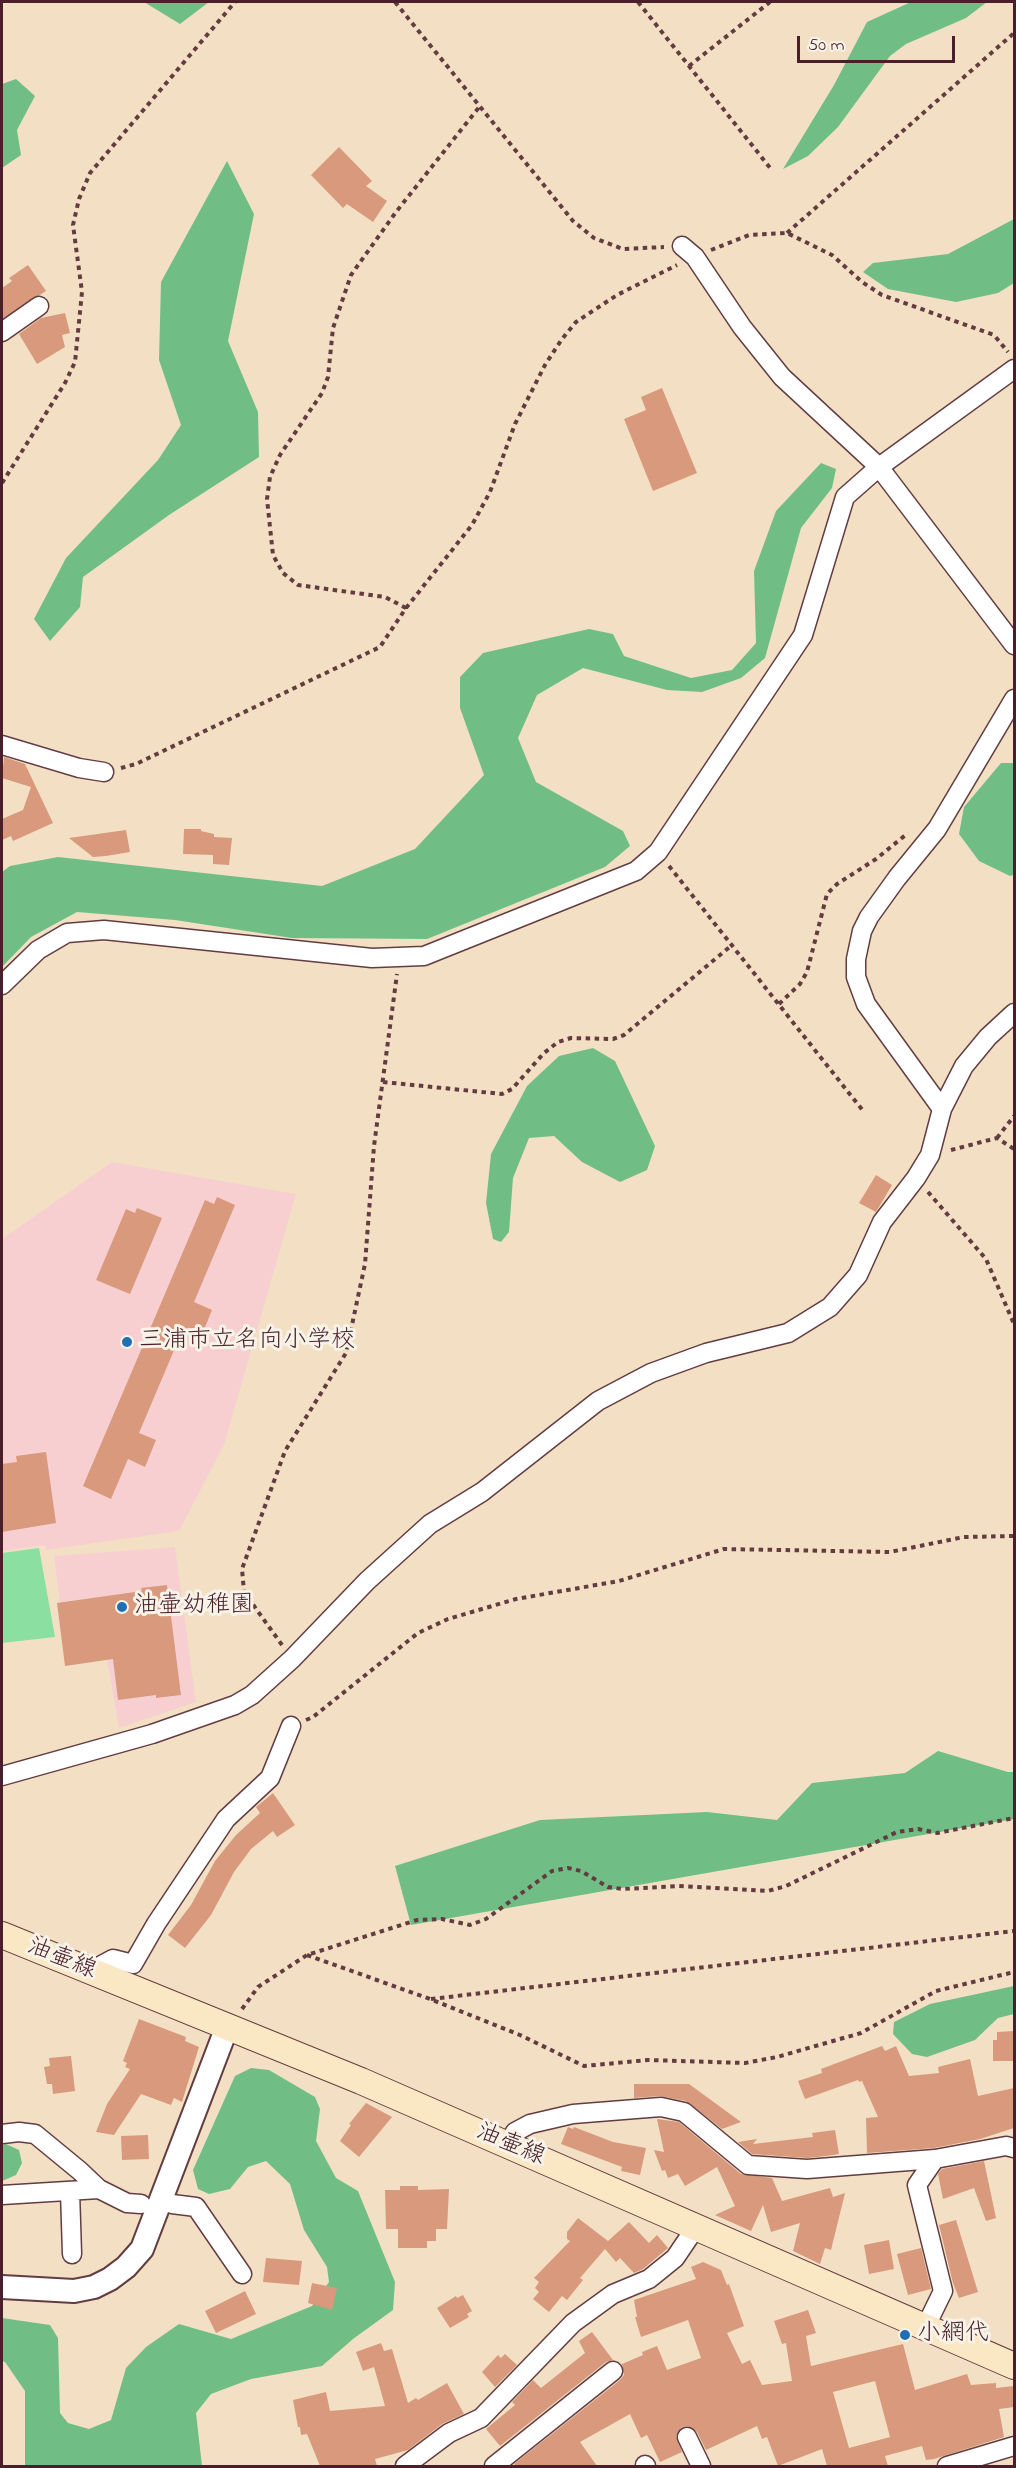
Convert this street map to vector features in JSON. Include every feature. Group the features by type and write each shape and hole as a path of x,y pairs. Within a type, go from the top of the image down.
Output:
{"main road":[{"name":"油壷線","path":"2,1935 508,2144 1014,2366"}],"street":[{"path":"688,251 742,327 782,377 879,467 1014,645"},
{"path":"2,333 39,306"},
{"path":"2,985 38,950 67,933 104,930 372,958 424,956 636,871 658,852 803,635 845,496 879,467 1014,369"},
{"path":"942,1109 866,1004 856,977 856,959 860,937 869,917 937,829 1014,699"},
{"path":"2,746 79,768 104,772"},
{"path":"2,1776 152,1734 235,1705 252,1695 292,1659 367,1581 430,1524 482,1492 598,1401 651,1374 706,1353 788,1333 830,1307 858,1275 882,1222 916,1178 930,1155 942,1109 964,1066 988,1037 1014,1012"},
{"path":"89,1972 113,1959 133,1964 156,1924 226,1819 270,1778 291,1726"},
{"path":"2,2287 74,2291 94,2287 126,2267 142,2249 227,2027"},
{"path":"508,2144 515,2132 530,2124 573,2114 661,2107 684,2112 748,2165 807,2169 935,2159 1006,2146 1014,2148"},
{"path":"2,2134 19,2132 35,2134 99,2189 127,2203 141,2204"},
{"path":"925,2328 943,2291 917,2185 935,2159"},
{"path":"2,2195 99,2189"},
{"path":"70,2191 72,2254"},
{"path":"172,2204 196,2207 242,2274"},
{"path":"405,2466 449,2433 481,2418 573,2323 613,2294 650,2279 675,2258 696,2227"},
{"path":"494,2466 613,2371"},
{"path":"687,2437 700,2466"},
{"path":"947,2466 1014,2446"}],"path":[{"path":"2,483 75,362 82,292 73,225 79,199 90,173 235,2"},
{"path":"395,2 573,221 594,238 623,249 688,251 748,235 787,233 832,255 862,282 882,295 994,335 1014,360"},
{"path":"638,2 771,169"},
{"path":"689,66 770,2"},
{"path":"787,233 1014,33"},
{"path":"406,608 384,597 298,585 283,573 273,555 267,499 270,477 280,455 322,393 328,377 333,328 351,275 396,212 480,106"},
{"path":"104,772 136,764 380,646 406,608 472,525 490,492 515,424 545,365 562,339 576,322 688,251"},
{"path":"778,1004 800,984 807,972 827,894 837,884 915,829"},
{"path":"658,852 864,1112"},
{"path":"383,1082 502,1094 512,1089 544,1053 558,1042 571,1038 613,1039 624,1035 732,945"},
{"path":"292,1659 244,1592 242,1569 285,1451 346,1353 365,1264 374,1146 399,958"},
{"path":"930,1155 997,1138 1014,1116"},
{"path":"997,1138 1014,1149"},
{"path":"916,1178 986,1259 1014,1324"},
{"path":"291,1726 313,1717 417,1633 448,1618 516,1599 619,1581 724,1549 890,1552 964,1537 1014,1536"},
{"path":"227,2027 258,1988 308,1955 417,1920 442,1919 470,1925 486,1919 552,1871 568,1868 581,1871 608,1887 622,1889 678,1886 768,1891 786,1886 897,1832 918,1829 937,1833 1014,1818"},
{"path":"430,1999 1014,1931"},
{"path":"308,1955 430,1999 520,2035 584,2066 648,2060 745,2063 861,2033 936,1991 1014,1972"}],"shaded area":[{"name":"三浦市立名向小学校","path":"112,1162 296,1194 224,1445 179,1531 46,1550 45,1545 2,1551 2,1239"},
{"name":"油壷幼稚園","path":"175,1547 196,1702 119,1728 107,1659 68,1666 54,1556"}],"green space":[{"path":"144,2 209,2 180,24"},
{"path":"911,2 987,2 966,18 906,44 890,56 838,127 808,156 783,169 834,85 867,22"},
{"path":"16,79 35,96 17,130 21,155 2,168 2,84"},
{"path":"227,161 254,214 228,341 258,412 259,457 169,515 83,577 80,607 50,641 34,619 66,558 158,460 181,425 159,360 161,282"},
{"path":"1014,219 1014,283 998,293 956,302 888,289 863,272 873,263 948,254"},
{"path":"821,463 836,469 832,488 801,528 765,658 741,678 702,692 667,690 583,668 537,695 518,738 536,782 623,831 630,846 605,867 427,939 292,938 175,920 77,912 31,937 2,967 2,872 10,866 58,857 322,886 415,849 484,775 460,708 460,677 483,653 589,629 613,634 624,656 691,678 732,670 756,643 754,571 776,511"},
{"path":"1001,763 1014,763 1014,875 1010,876 979,861 959,834 964,807"},
{"path":"593,1048 615,1061 655,1146 647,1170 620,1182 582,1162 554,1136 529,1138 513,1178 509,1232 501,1242 493,1239 486,1203 491,1154 527,1086 559,1056"},
{"path":"39,1548 55,1637 2,1643 2,1553"},
{"path":"938,1751 1014,1772 1014,1819 411,1925 395,1866 540,1820 707,1812 777,1820 812,1783 905,1773"},
{"path":"1014,1986 1014,2014 998,2018 975,2040 927,2057 912,2054 893,2034 894,2022 930,2004"},
{"path":"251,2068 269,2070 315,2097 320,2109 316,2141 336,2178 358,2191 395,2282 393,2310 353,2339 322,2366 251,2379 211,2394 196,2413 202,2466 25,2466 25,2391 2,2361 2,2318 50,2325 58,2338 60,2413 68,2423 89,2429 111,2420 126,2368 146,2347 179,2324 231,2339 312,2306 329,2282 327,2267 304,2230 290,2184 266,2161 248,2167 230,2189 209,2194 198,2189 193,2170 235,2076"},
{"path":"6,2144 19,2150 22,2163 16,2175 2,2181 2,2145"}],"building":[{"path":"339,147 372,181 366,186 387,201 373,222 347,204 343,208 311,175"},
{"path":"28,265 46,291 2,319 2,288 12,281 9,278"},
{"path":"65,313 70,333 62,335 65,347 37,364 19,334 41,318"},
{"path":"662,388 697,473 653,491 624,419 646,410 641,397"},
{"path":"4,757 25,764 53,823 13,841 11,836 2,840 2,819 23,810 31,787 2,778"},
{"path":"184,829 201,829 201,831 214,834 214,837 232,838 229,865 213,864 213,855 183,854"},
{"path":"126,830 130,852 106,856 93,857 69,838"},
{"path":"876,1175 892,1185 876,1212 859,1203"},
{"path":"217,1197 235,1205 194,1302 212,1310 201,1337 183,1329 139,1433 156,1440 145,1467 128,1459 111,1499 83,1486 205,1200 214,1204"},
{"path":"137,1208 162,1218 130,1294 96,1280 126,1209 135,1213"},
{"path":"46,1452 56,1523 2,1532 2,1464 17,1462 16,1456"},
{"path":"167,1585 181,1695 156,1698 156,1695 118,1700 113,1659 65,1666 57,1603 142,1591 141,1588"},
{"path":"273,1793 295,1825 277,1837 273,1831 251,1849 234,1872 211,1915 185,1948 168,1935 191,1905 215,1861 236,1835 260,1813 256,1807"},
{"path":"139,2019 186,2037 185,2041 199,2047 182,2102 174,2098 171,2105 141,2094 114,2135 96,2132 107,2104 130,2069 125,2067 127,2063 123,2061"},
{"path":"1014,2031 1014,2061 993,2061 993,2040 997,2040 997,2032"},
{"path":"882,2046 885,2051 896,2046 909,2076 939,2073 938,2067 970,2059 978,2096 1014,2088 1014,2128 980,2139 934,2148 867,2153 866,2118 878,2117 862,2081 858,2080 805,2099 798,2081 822,2073 821,2069"},
{"path":"71,2056 75,2091 53,2094 52,2084 47,2084 44,2067 50,2066 49,2058"},
{"path":"634,2084 689,2084 741,2122 722,2129 686,2101 660,2096 634,2098"},
{"path":"366,2103 392,2117 359,2157 340,2141 351,2125 349,2124"},
{"path":"657,2119 679,2122 741,2174 772,2178 782,2201 830,2188 833,2197 845,2193 831,2250 825,2248 820,2264 793,2251 800,2223 771,2232 763,2205 751,2231 715,2215 735,2206 717,2167 685,2186 678,2174 668,2178 665,2170 662,2171 654,2150 664,2152"},
{"path":"568,2127 573,2129 574,2127 613,2142 646,2148 640,2175 621,2171 622,2167 561,2144"},
{"path":"835,2130 839,2154 826,2156 807,2158 752,2154 738,2142 757,2139 753,2144 813,2137 812,2133"},
{"path":"148,2135 149,2159 122,2160 121,2136"},
{"path":"984,2161 996,2218 986,2221 974,2188 943,2199 938,2174 942,2169"},
{"path":"400,2186 418,2186 418,2190 449,2189 447,2229 436,2229 436,2241 427,2241 427,2248 398,2248 398,2229 386,2229 385,2190 400,2190"},
{"path":"578,2218 608,2241 629,2222 649,2243 657,2235 668,2248 643,2269 634,2273 620,2258 616,2262 605,2249 580,2278 583,2280 567,2300 562,2296 549,2312 533,2299 539,2292 535,2288 539,2282 534,2278 570,2241 567,2239 567,2232"},
{"path":"956,2220 978,2292 959,2298 953,2283 939,2225"},
{"path":"889,2240 894,2269 869,2274 864,2245"},
{"path":"921,2248 931,2289 908,2295 897,2254"},
{"path":"266,2258 302,2261 299,2285 263,2282"},
{"path":"703,2262 721,2270 727,2285 729,2284 744,2326 727,2333 742,2364 750,2360 762,2385 792,2381 786,2343 782,2344 774,2321 808,2310 816,2333 806,2336 811,2366 903,2344 915,2390 967,2374 971,2385 996,2383 996,2388 1014,2386 1014,2407 999,2409 1004,2437 926,2460 922,2446 885,2456 888,2466 827,2466 822,2449 778,2466 767,2437 762,2439 757,2426 706,2450 697,2432 687,2426 682,2427 676,2436 682,2452 660,2462 647,2435 641,2438 630,2414 580,2442 597,2466 516,2466 514,2464 620,2380 624,2375 622,2364 643,2355 642,2352 657,2346 667,2370 701,2358 688,2320 641,2337 635,2317 637,2317 634,2300 696,2279 691,2267","holes":["875,2381 890,2437 849,2448 833,2392"]},
{"path":"312,2283 337,2288 332,2310 308,2303"},
{"path":"245,2291 256,2314 216,2333 205,2311"},
{"path":"463,2295 472,2311 467,2314 469,2317 450,2328 437,2308 456,2296 457,2298"},
{"path":"592,2332 613,2360 606,2362 500,2446 486,2429 515,2405 512,2402 533,2380 541,2388 585,2353 579,2341"},
{"path":"381,2343 384,2351 392,2349 408,2403 416,2398 418,2400 447,2383 464,2414 442,2424 408,2450 375,2459 377,2466 320,2466 307,2434 301,2435 293,2400 326,2392 330,2411 385,2406 374,2367 363,2371 356,2352"},
{"path":"505,2354 517,2365 495,2387 482,2372 498,2355 501,2358"}],"place":[{"name":"三浦市立名向小学校","path":"127,1342"},
{"name":"油壷幼稚園","path":"122,1607"},
{"name":"小網代","path":"905,2335"}]}
